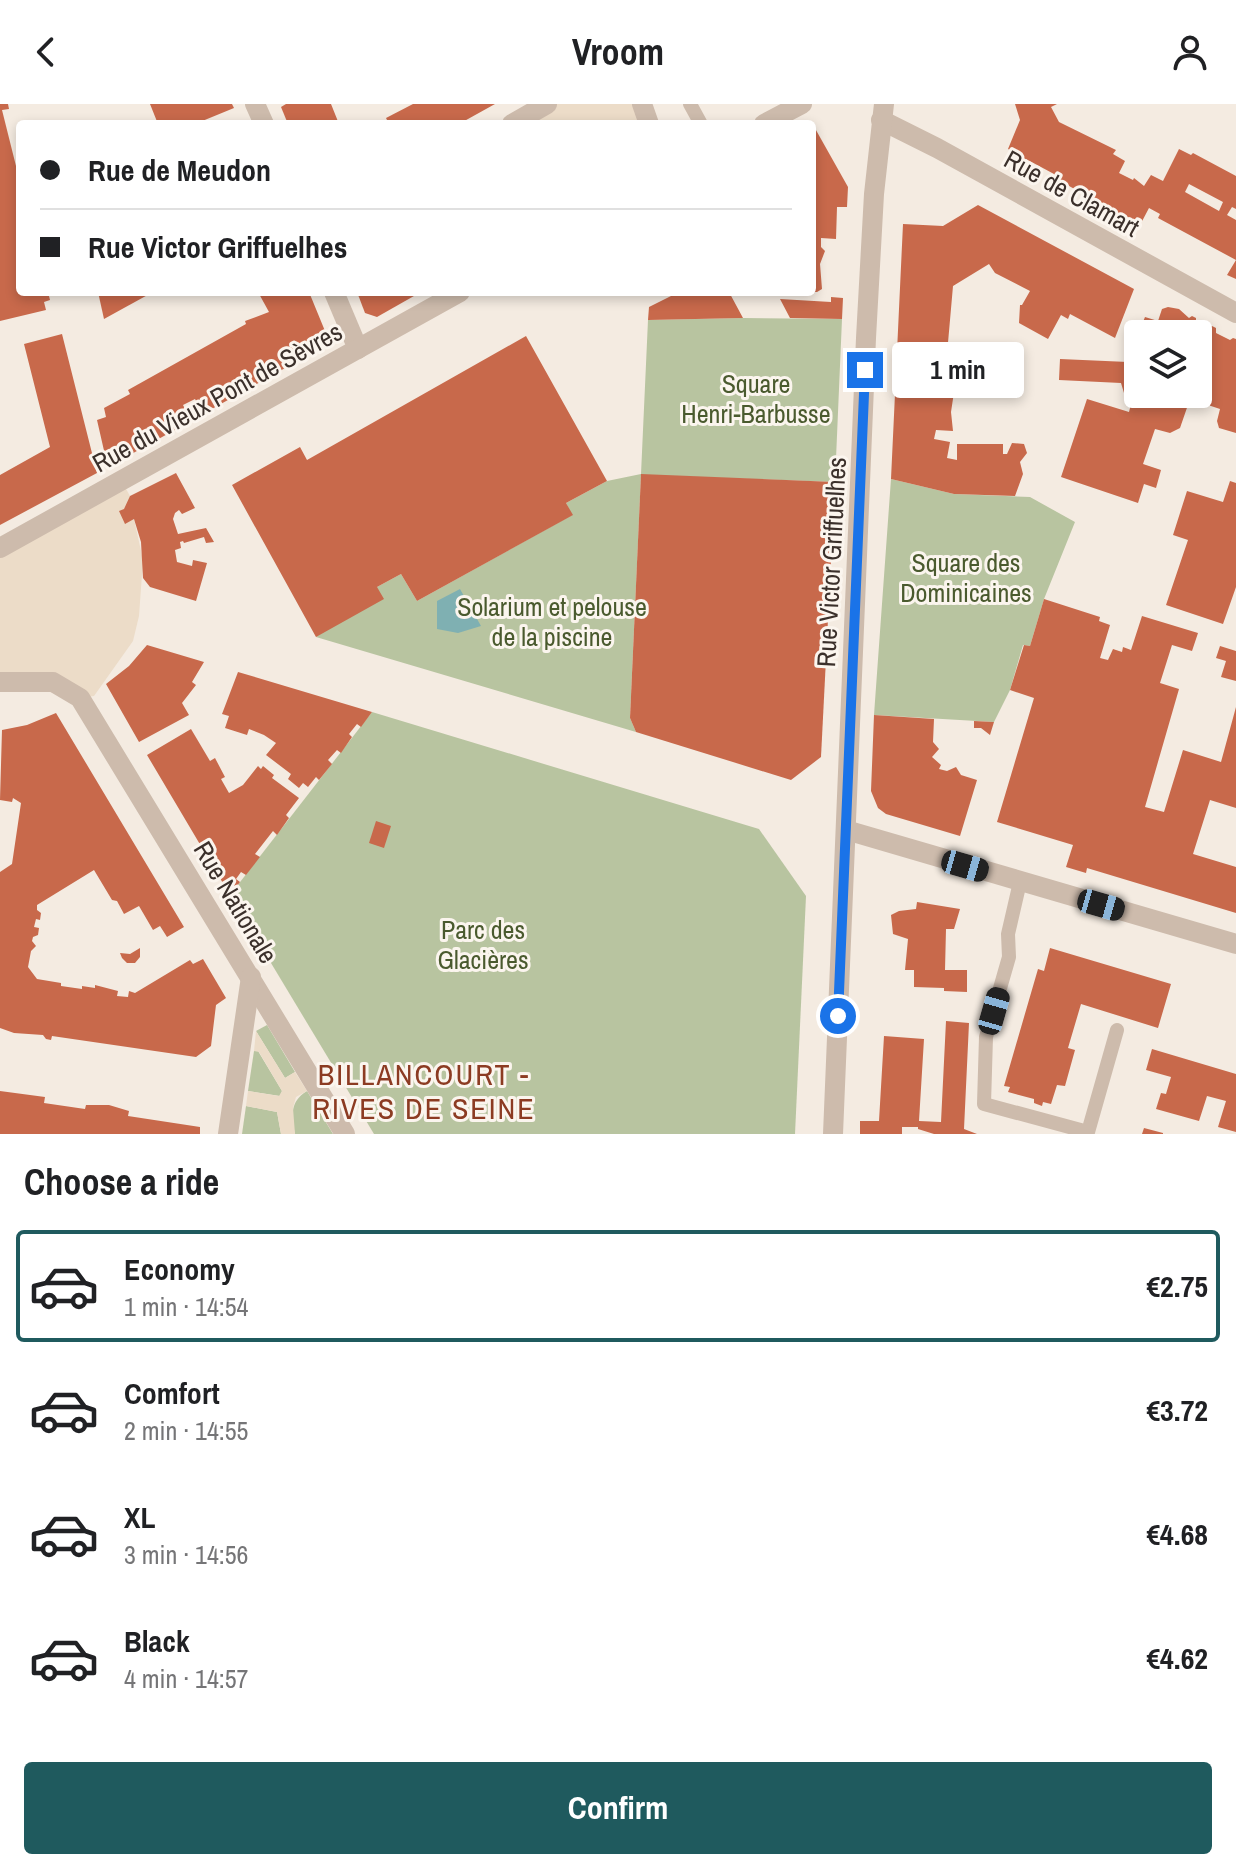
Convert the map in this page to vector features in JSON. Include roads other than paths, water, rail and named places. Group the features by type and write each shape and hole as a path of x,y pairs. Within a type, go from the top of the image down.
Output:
{"street":[{"path":"519,120 547,104"},
{"path":"772,120 802,104"},
{"name":"Rue de Clamart","path":"882,112 937,148 1236,313"},
{"name":"Rue Victor Griffuelhes","path":"833,1134 866,338 882,112"},
{"path":"336,296 358,349"},
{"name":"Rue du Vieux Pont de Sèvres","path":"0,548 453,296"},
{"name":"Rue Nationale","path":"0,682 53,682 80,698 345,1134"},
{"path":"846,830 1236,944"},
{"path":"228,1134 251,977"}],"lane":[{"path":"1020,882 1008,934 1009,957 986,1037 984,1104 1088,1132 1117,1030"}],"water":[{"path":"460,589 481,626 458,633 437,629 437,601"}],"district":[{"name":"BILLANCOURT - RIVES DE SEINE","path":"424,1091"}],"park label":[{"name":"Square Henri-Barbusse","path":"756,398"},
{"name":"Square des Dominicaines","path":"966,577"},
{"name":"Solarium et pelouse de la piscine","path":"552,621"},
{"name":"Parc des Glacières","path":"483,944"}]}
